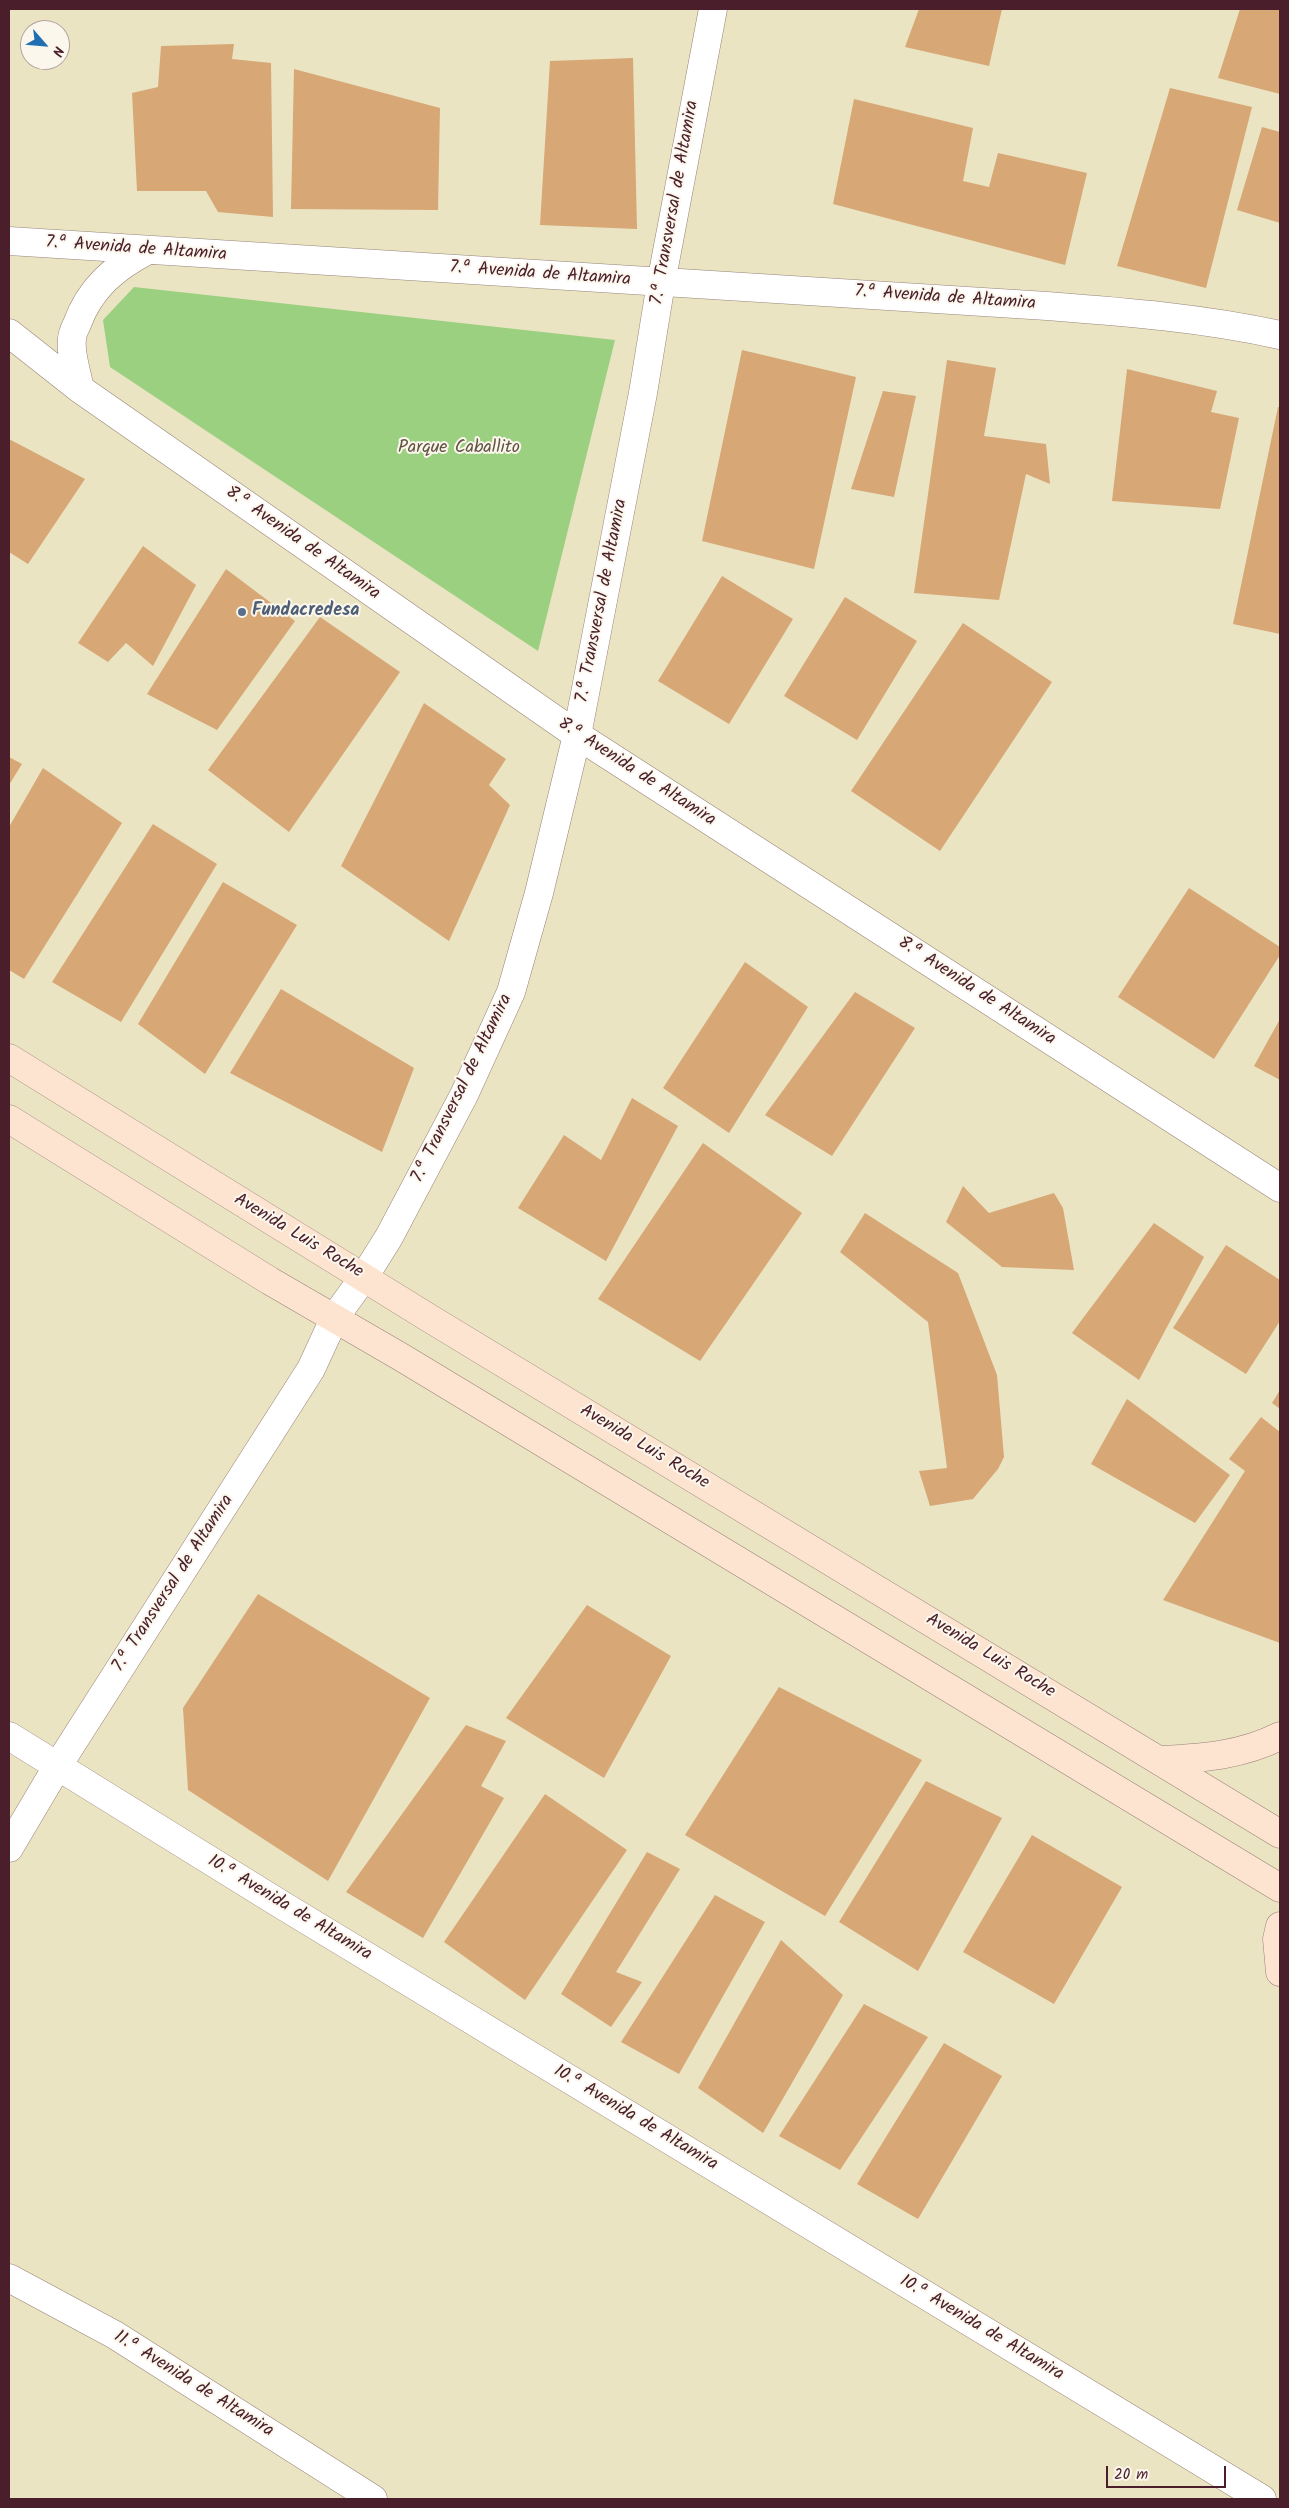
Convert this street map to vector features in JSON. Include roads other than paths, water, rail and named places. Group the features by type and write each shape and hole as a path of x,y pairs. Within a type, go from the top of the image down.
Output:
{"main road":[{"name":"Avenida Luis Roche","path":"9,1058 364,1277 1162,1760 1280,1834"},
{"path":"9,1119 270,1281 335,1317 1280,1888"},
{"path":"1162,1760 1222,1756 1262,1745 1280,1736"},
{"path":"1280,1926 1277,1939 1280,1972"}],"street":[{"name":"7.ª Transversal de Altamira","path":"9,1848 57,1767 311,1368 335,1317 364,1277 389,1237 464,1095 511,992 577,735 643,393 661,283 712,9"},
{"name":"7.ª Avenida de Altamira","path":"9,242 661,283 854,292 1138,312 1227,323 1280,335"},
{"path":"80,388 72,338 89,298 106,278 126,262 148,250"},
{"name":"8.ª Avenida de Altamira","path":"9,333 80,388 577,735 1280,1188"},
{"name":"10.ª Avenida de Altamira","path":"9,1736 57,1767 1262,2499"},
{"name":"11.ª Avenida de Altamira","path":"9,2278 115,2336 373,2499"}],"place":[{"name":"Fundacredesa","path":"242,612"}],"park label":[{"name":"Parque Caballito","path":"459,449"}]}
